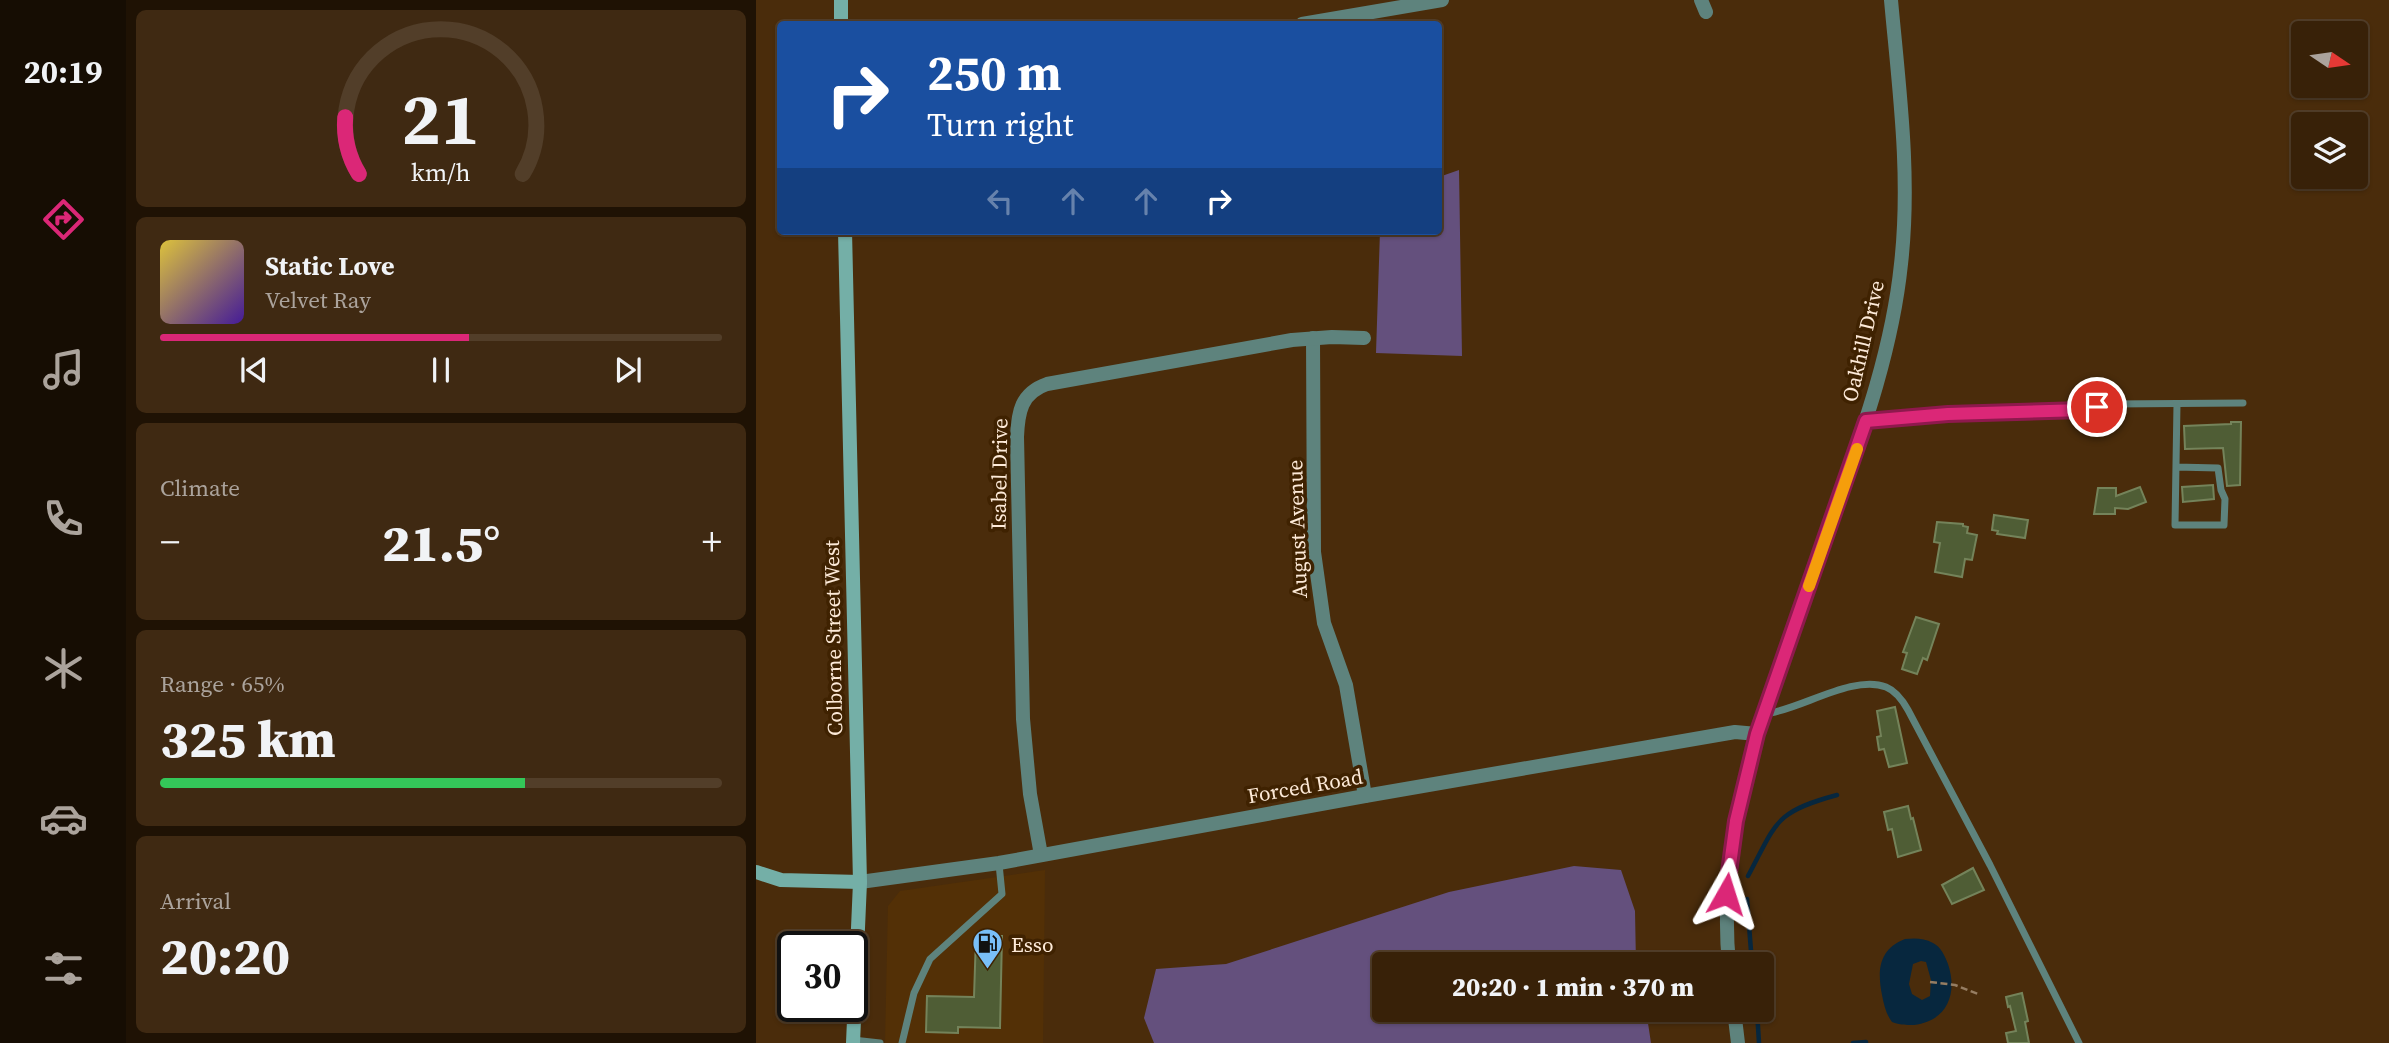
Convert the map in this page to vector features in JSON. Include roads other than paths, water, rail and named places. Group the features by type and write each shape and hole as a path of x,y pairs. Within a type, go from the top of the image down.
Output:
{"main road":[{"path":"841,0 841,21"},
{"name":"Colborne Street West","path":"845,235 860,882 853,1042"},
{"path":"756,872 781,880 860,882"}],"street":[{"path":"1316,21 1396,4 1442,0"},
{"name":"Oakhill Drive","path":"1728,952 1725,913 1728,874 1736,821 1757,734 1866,421 1891,324 1901,265 1904,226 1904,151 1891,0"},
{"name":"Isabel Drive","path":"1041,855 1030,794 1023,719 1017,437 1021,405 1028,394 1047,384 1313,338 1364,338"},
{"name":"August Avenue","path":"1313,338 1317,580 1324,624 1349,698 1365,796"},
{"name":"Forced Road","path":"860,882 999,863 1735,732 1757,734"},
{"path":"1735,1022 1738,1043"}],"lane":[{"path":"1866,421 1948,414 2083,410 2112,404 2243,403"},
{"path":"2176,467 2218,468 2225,499 2224,525 2175,525 2177,404"},
{"path":"1764,714 1787,710 1856,685 1884,686 1897,695 1908,710 1984,854 2079,1043"},
{"path":"902,1043 914,993 930,960 1002,894 999,863"},
{"path":"853,1042 880,1043"}],"water":[{"path":"1905,939 1930,941 1944,955 1952,986 1947,1004 1935,1018 1914,1025 1903,1025 1892,1022 1888,1016 1880,986 1880,969 1885,955 1896,943","holes":["1926,962 1931,980 1930,996 1922,1000 1912,994 1909,984 1913,964"]}],"waterway":[{"path":"1748,876 1772,831 1780,822 1801,807 1837,795"},
{"path":"1747,899 1751,952"},
{"path":"1758,1022 1759,1043"},
{"path":"1853,1043 1866,1042"}],"place":[{"name":"Esso","path":"988,971"}]}
